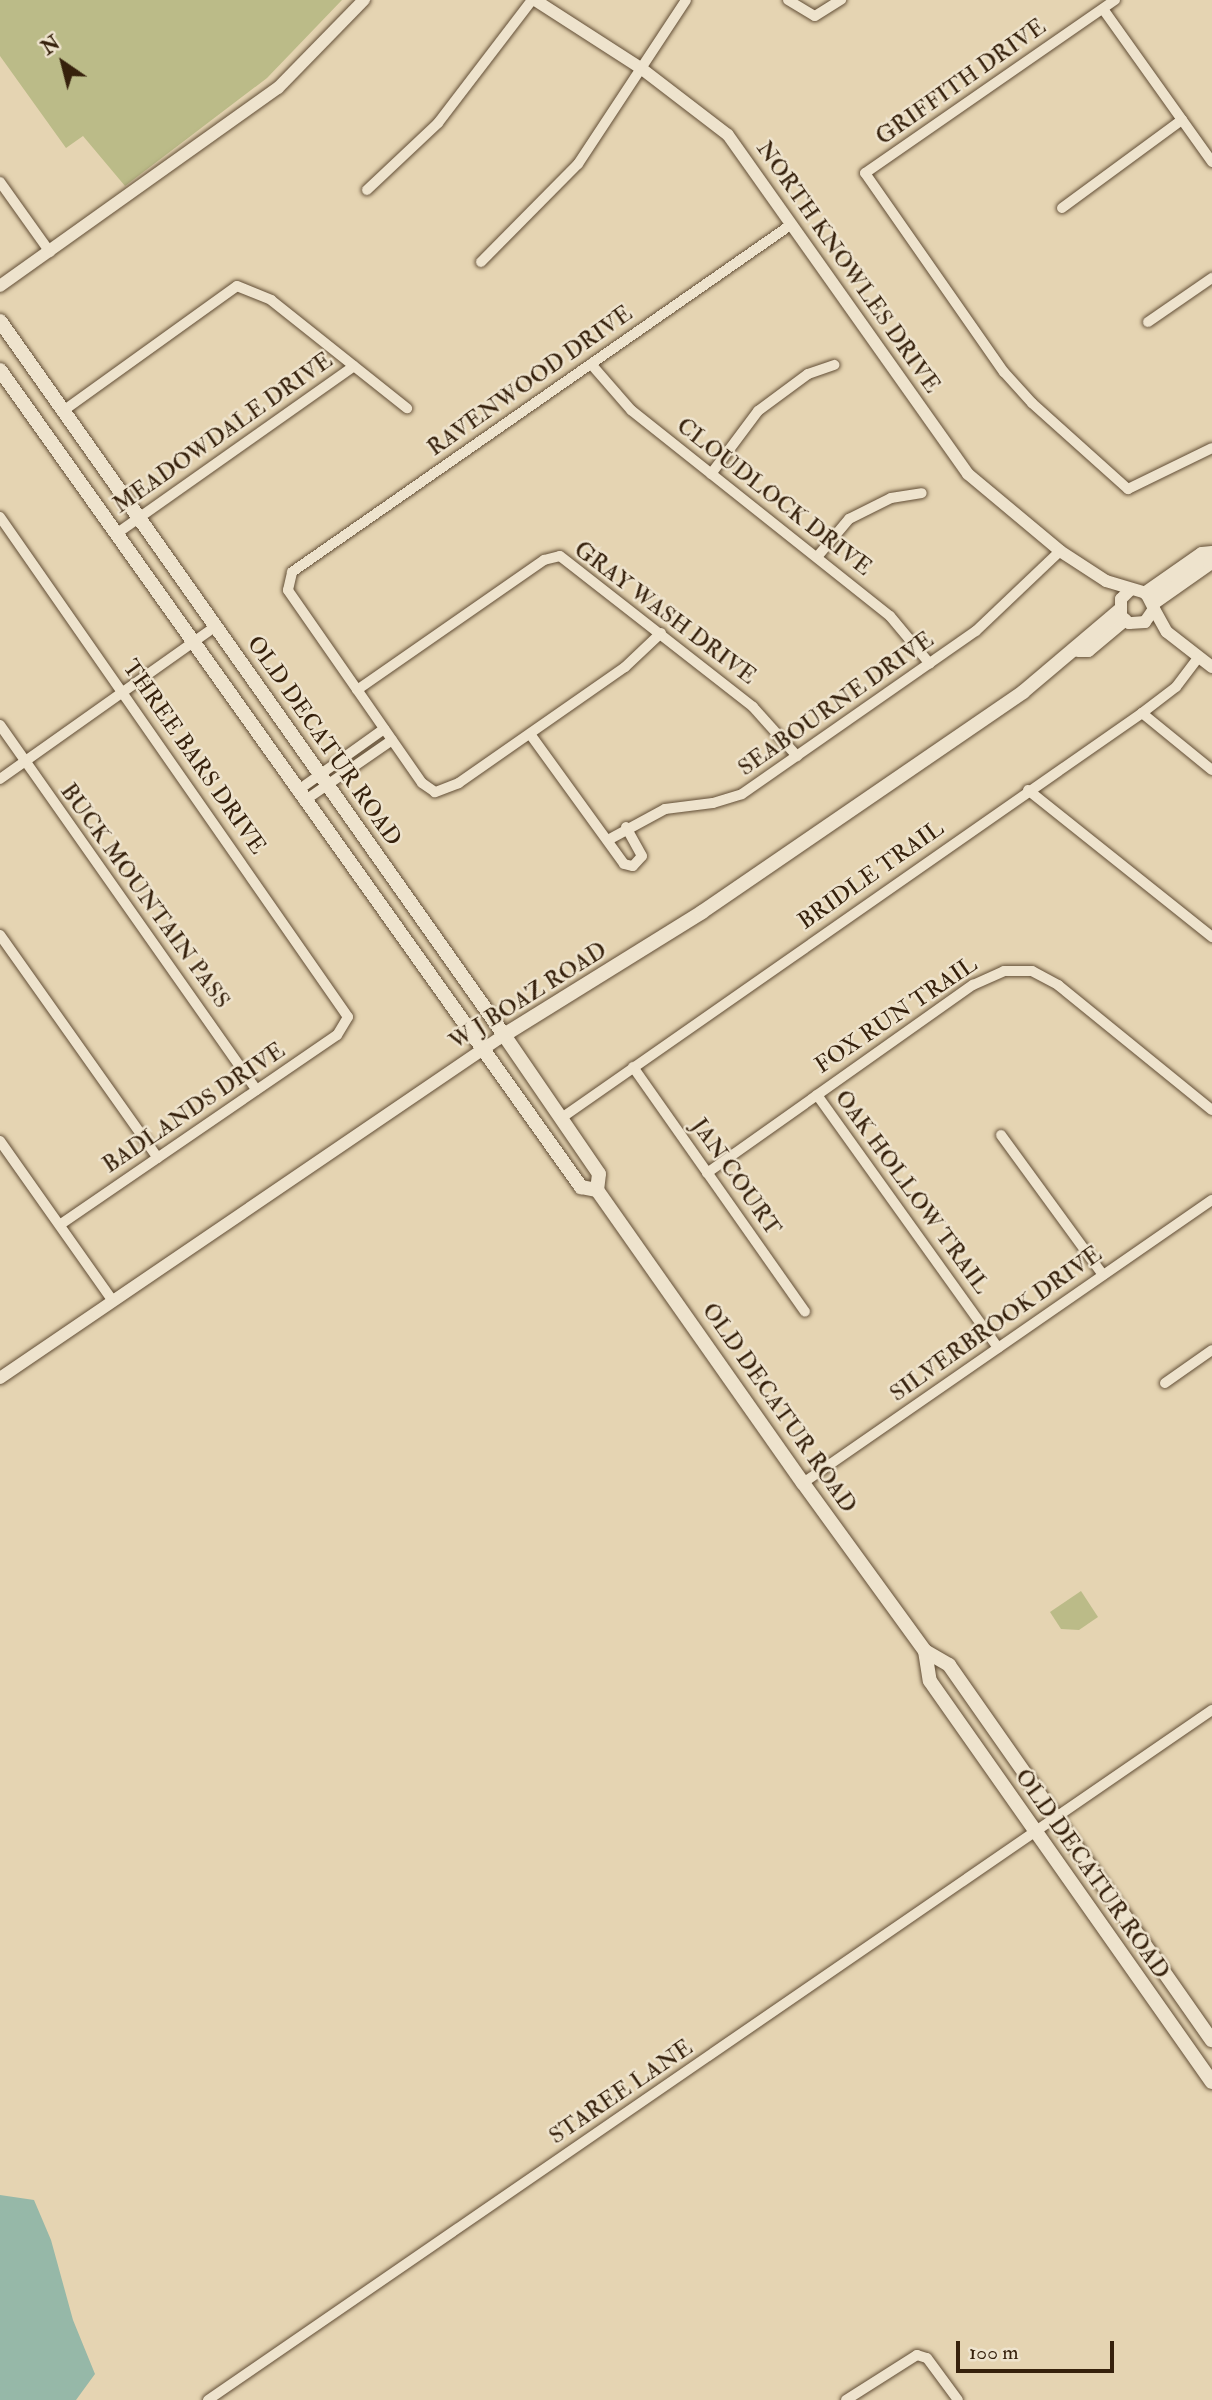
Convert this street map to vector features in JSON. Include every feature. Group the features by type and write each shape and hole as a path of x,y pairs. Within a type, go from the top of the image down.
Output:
{"main road":[{"name":"OLD DECATUR ROAD","path":"0,321 504,1035 599,1174 597,1190 803,1483 925,1651 948,1665 1212,2040"},
{"name":"OLD DECATUR ROAD","path":"0,370 581,1187 597,1190"},
{"path":"1151,602 1202,554 1212,554"},
{"name":"W J BOAZ ROAD","path":"504,1035 702,912 1078,650 1088,650 1121,612"},
{"name":"OLD DECATUR ROAD","path":"925,1651 930,1681 1033,1833 1212,2082"},
{"path":"1129,1966 1150,1952"}],"street":[{"path":"0,286 278,88 364,0"},
{"path":"367,190 438,123 533,0"},
{"name":"NORTH KNOWLES DRIVE","path":"533,0 642,69 728,135 968,474 1060,551 1106,581 1151,602"},
{"path":"481,262 578,164 686,0"},
{"path":"789,0 815,16 841,0"},
{"name":"GRIFFITH DRIVE","path":"1115,0 865,173 1004,372 1032,403 1128,489 1212,448"},
{"path":"1103,9 1212,162"},
{"path":"1062,208 1182,120"},
{"path":"0,182 50,252"},
{"name":"RAVENWOOD DRIVE","path":"357,690 288,590 292,572 792,223"},
{"path":"1148,322 1212,278"},
{"path":"62,411 237,286 271,300 407,408"},
{"name":"CLOUDLOCK DRIVE","path":"591,364 631,410 902,627 930,664"},
{"path":"711,474 758,411 808,374 834,365"},
{"name":"MEADOWDALE DRIVE","path":"116,534 354,366"},
{"path":"817,557 849,520 891,498 922,493"},
{"name":"THREE BARS DRIVE","path":"0,517 341,1003 348,1022"},
{"name":"SEABOURNE DRIVE","path":"608,840 626,827 665,809 713,803 742,794 997,615 1060,551"},
{"name":"GRAY WASH DRIVE","path":"357,690 555,556 567,558 763,716 797,756"},
{"name":"NORTH KNOWLES DRIVE","path":"1106,581 1121,612"},
{"path":"1129,591 1121,612 1140,624 1167,632 1212,667"},
{"path":"1140,624 1151,602"},
{"path":"1151,602 1167,632"},
{"path":"0,779 215,627"},
{"path":"357,690 422,783 435,792 450,789 530,734 635,659 661,632"},
{"name":"BRIDLE TRAIL","path":"559,1119 1142,713 1176,687 1199,657"},
{"path":"1142,713 1212,770"},
{"name":"BUCK MOUNTAIN PASS","path":"0,725 257,1090"},
{"path":"324,780 384,729"},
{"path":"530,734 624,864 638,863 642,856 626,827"},
{"path":"301,796 392,740"},
{"path":"1028,790 1212,937"},
{"path":"0,935 158,1158"},
{"name":"FOX RUN TRAIL","path":"707,1173 973,985 989,976 1018,969 1058,985 1212,1110"},
{"name":"BADLANDS DRIVE","path":"60,1225 337,1035 348,1022"},
{"name":"W J BOAZ ROAD","path":"0,1378 504,1035"},
{"name":"JAN COURT","path":"633,1067 805,1312"},
{"name":"OAK HOLLOW TRAIL","path":"817,1095 998,1348"},
{"path":"1001,1135 1103,1275"},
{"path":"0,1141 113,1301"},
{"name":"SILVERBROOK DRIVE","path":"803,1483 1212,1199"},
{"path":"1165,1383 1211,1354"},
{"name":"STAREE LANE","path":"208,2400 898,1930 1212,1710"},
{"path":"846,2400 916,2355 927,2358 958,2400"}],"green space":[{"path":"0,0 342,0 267,78 125,186 83,136 66,148 0,56"},
{"path":"1081,1591 1098,1617 1079,1630 1061,1629 1050,1612"}],"shaded area":[{"path":"0,2195 34,2200 51,2240 73,2320 95,2374 76,2400 0,2400"}]}
